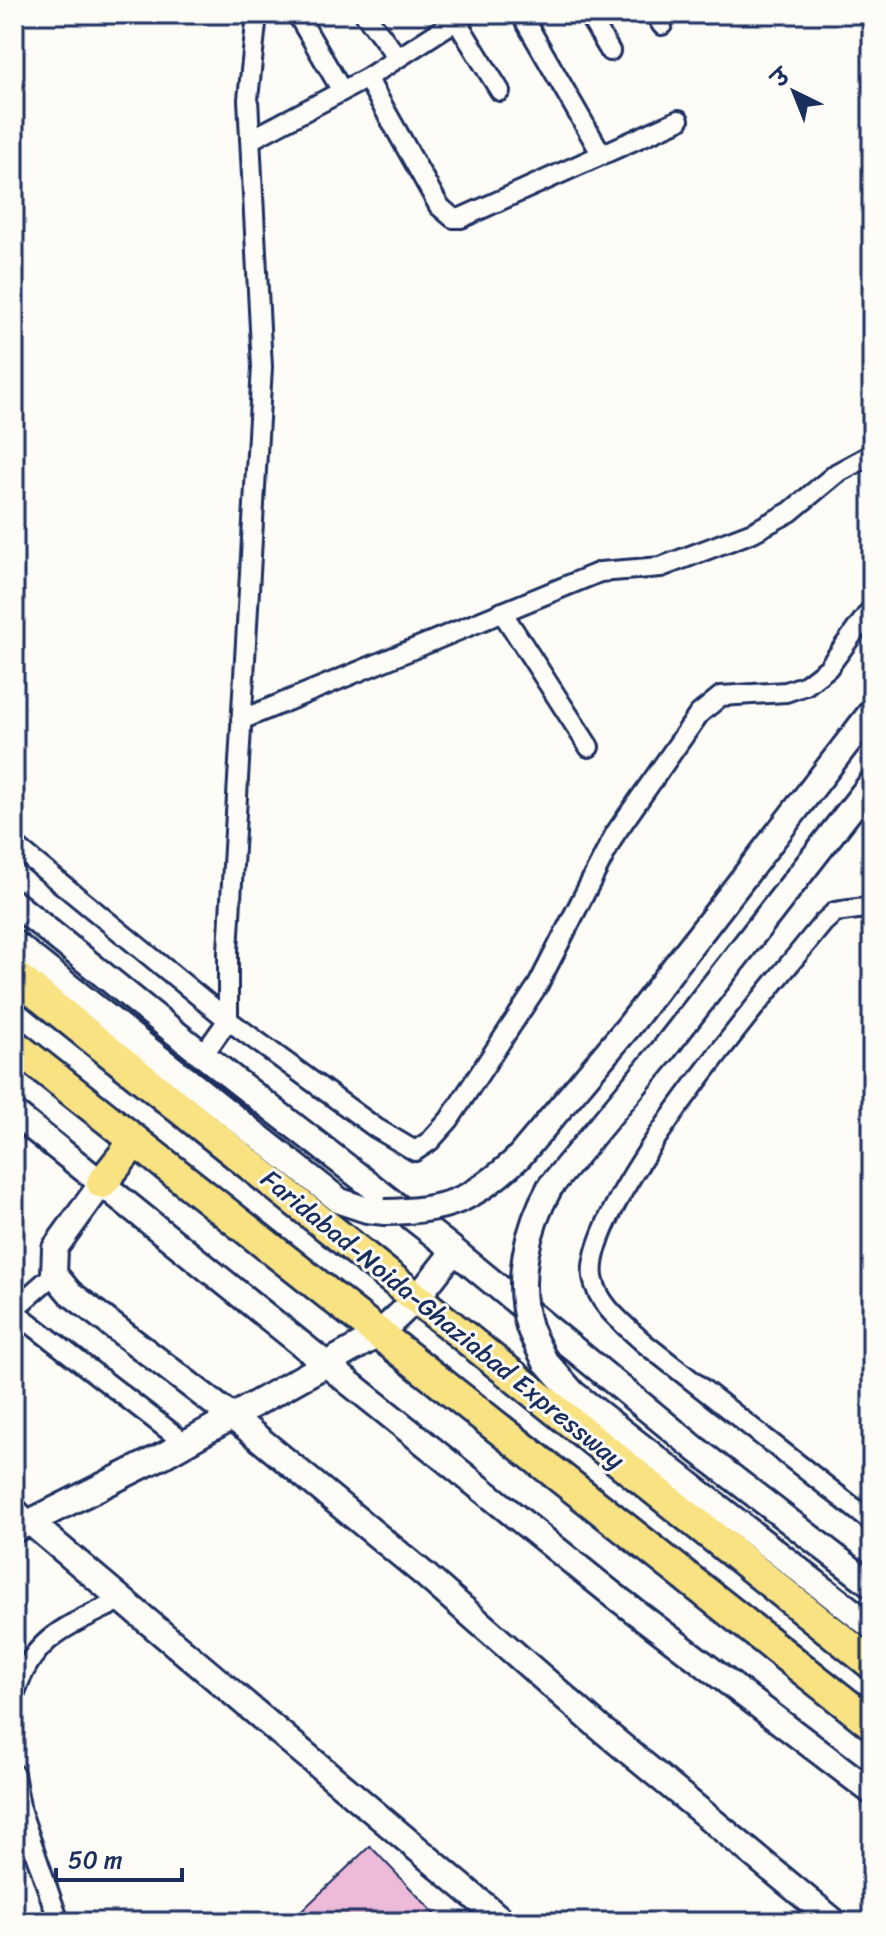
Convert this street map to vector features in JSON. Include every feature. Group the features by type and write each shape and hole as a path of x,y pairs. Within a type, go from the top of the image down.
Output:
{"main road":[{"name":"Faridabad-Noida-Ghaziabad Expressway","path":"14,975 872,1664"},
{"name":"Faridabad-Noida-Ghaziabad Expressway","path":"14,1045 872,1724"},
{"path":"102,1183 135,1141"}],"street":[{"path":"203,1055 228,1020 228,951 262,354 248,99 257,14"},
{"path":"297,14 342,91"},
{"path":"365,14 398,58"},
{"path":"521,14 602,155"},
{"path":"588,14 610,51"},
{"path":"250,140 367,78 450,19 500,91"},
{"path":"367,78 423,180 439,206 453,218 461,218 679,120"},
{"path":"241,720 600,572 632,572 661,567 753,532 790,512 837,473 872,454"},
{"path":"14,845 228,1020 376,1128 415,1151 430,1141 449,1120 538,985 615,834 699,714 721,696 786,692 806,685 828,668 872,608"},
{"path":"502,612 589,747"},
{"path":"14,943 340,1201 367,1210 395,1212 435,1209 458,1202 488,1185 518,1158 629,1026 872,711"},
{"path":"872,782 662,1052 550,1187 536,1213 526,1250 524,1280 529,1326 545,1361 573,1393 872,1627"},
{"path":"14,903 395,1212 454,1251 697,1450 872,1585"},
{"path":"872,907 835,912 823,923 704,1072 652,1144 612,1212 593,1259 596,1289 612,1313 644,1343 872,1522"},
{"path":"14,1113 612,1594 872,1792"},
{"path":"102,1183 55,1248 54,1274 70,1293 231,1416 424,1574 600,1728 835,1922"},
{"path":"454,1251 417,1298 378,1335 185,1443 19,1520 121,1600 504,1922"},
{"path":"54,1274 14,1310 185,1443"},
{"path":"14,1696 21,1675 39,1647 55,1633 121,1600"},
{"path":"14,1774 21,1812 59,1922"}],"building":[{"path":"370,1846 437,1916 430,1922 290,1922"}]}
